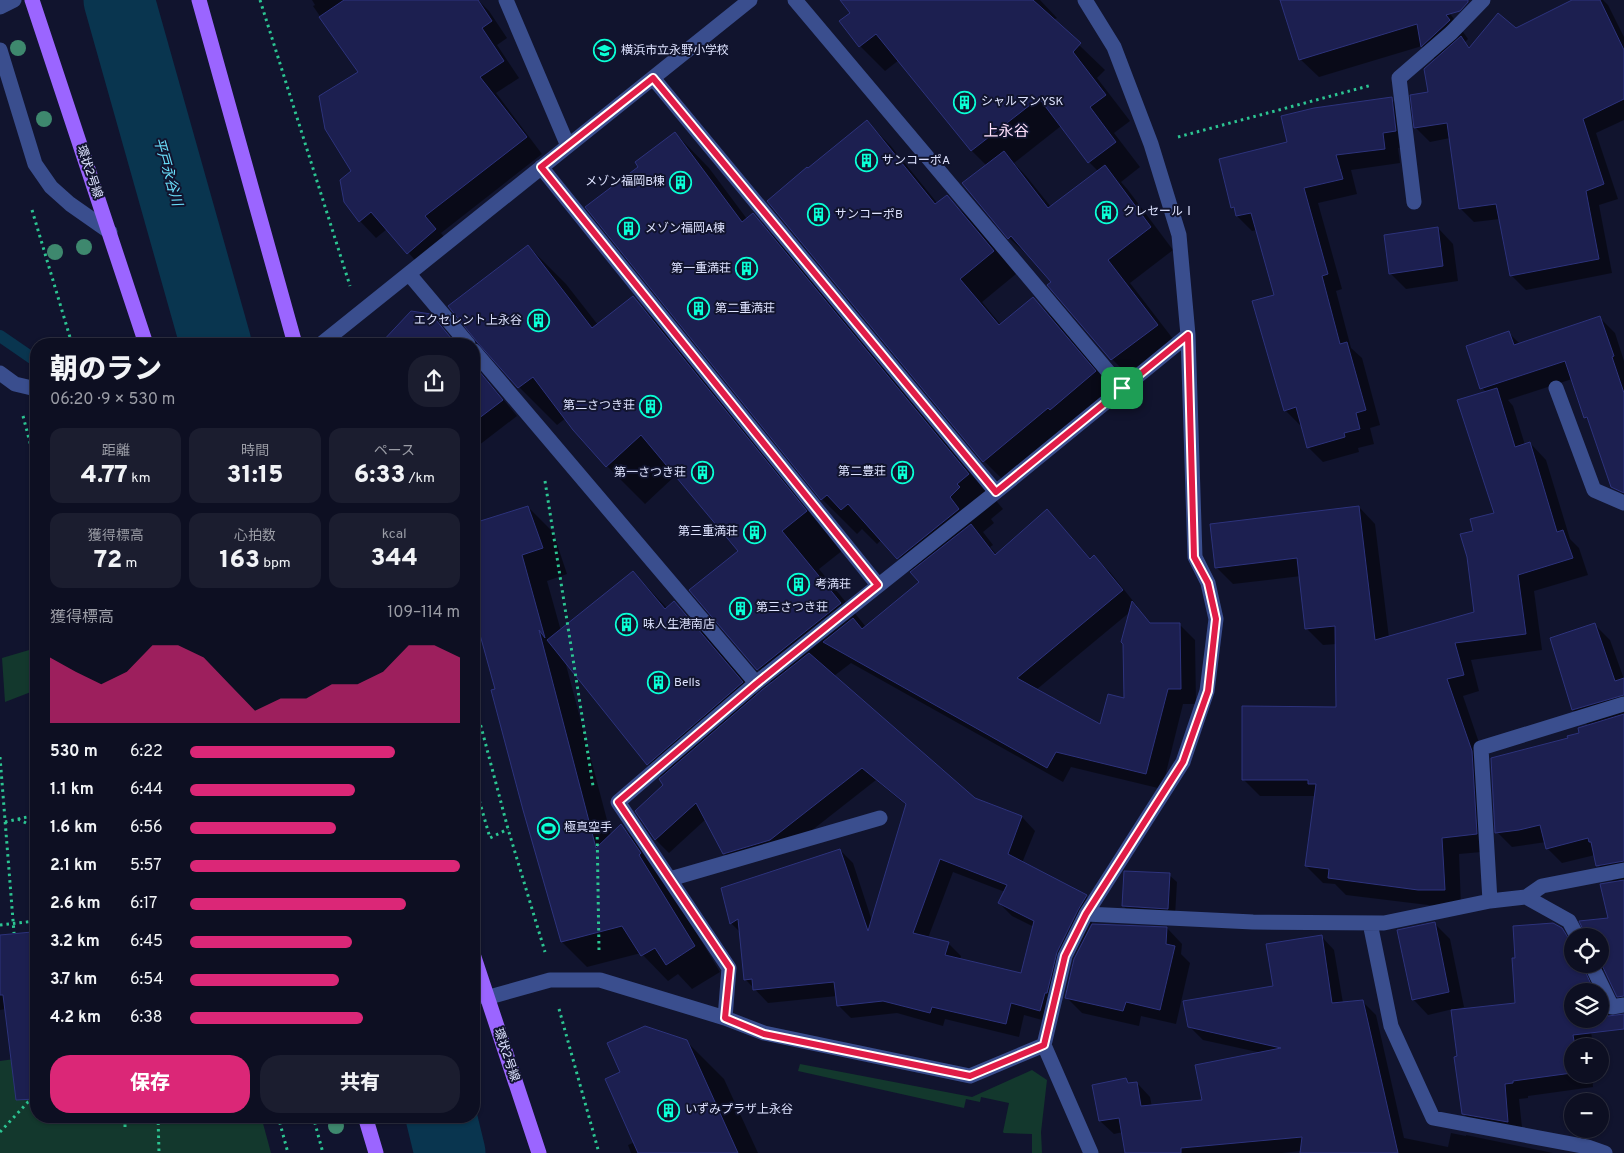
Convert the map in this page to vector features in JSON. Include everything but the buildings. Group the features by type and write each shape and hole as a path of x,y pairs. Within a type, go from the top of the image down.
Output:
{"main road":[{"name":"環状2号線","path":"32,0 144,338"},
{"path":"199,0 293,338"},
{"name":"環状2号線","path":"480,978 538,1153"},
{"path":"367,1123 376,1153"}],"street":[{"path":"0,7 14,0"},
{"path":"506,0 568,146"},
{"path":"329,338 750,0"},
{"path":"795,0 1122,388"},
{"path":"1085,0 1114,47 1152,144 1179,235 1188,335 1194,557 1208,583 1216,619 1208,691 1183,762 1086,914 1065,956 1044,1045 1091,1153"},
{"path":"1414,202 1399,78 1451,33 1482,0"},
{"path":"0,50 35,164 51,187 110,232"},
{"path":"653,78 996,492"},
{"path":"541,167 878,585"},
{"path":"409,274 463,338"},
{"path":"725,1018 730,968 618,802 756,684 1188,335"},
{"path":"480,358 756,684"},
{"path":"0,373 14,384 30,388"},
{"path":"1556,388 1594,490 1624,503"},
{"path":"1490,900 1481,748 1624,704"},
{"path":"670,879 880,818"},
{"path":"1086,914 1253,922 1384,923 1490,900 1526,897 1542,886 1624,870"},
{"path":"1526,897 1569,921 1573,928"},
{"path":"1370,923 1391,1026 1433,1118 1605,1153"},
{"path":"1596,973 1612,1006 1624,1005"},
{"path":"486,998 550,980 600,980 725,1018 764,1034 970,1076 1044,1045"}],"path":[{"path":"260,0 352,293"},
{"path":"1152,144 1399,78"},
{"path":"30,204 70,338"},
{"path":"14,384 30,443"},
{"path":"544,477 594,788"},
{"path":"480,723 508,829 544,945 550,980 600,1153"},
{"path":"0,756 2,809 5,822 14,933"},
{"path":"480,803 490,838 508,829"},
{"path":"5,822 30,816"},
{"path":"597,816 600,980"},
{"path":"17,819 30,825"},
{"path":"0,925 30,922"},
{"path":"0,1132 30,1101"},
{"path":"158,1123 159,1153"},
{"path":"280,1123 288,1153"},
{"path":"315,1123 323,1153"}],"green space":[{"path":"30,650 30,692 5,702 2,658"},
{"path":"30,1057 30,1123 263,1123 271,1153 0,1153 0,1061"},
{"path":"800,1064 972,1097 1032,1070 1047,1080 1041,1132 1042,1153 1032,1153 1032,1134 1003,1132 1009,1103 981,1097 980,1102 966,1099 964,1108 798,1071"}],"waterway":[{"name":"平戸永谷川","path":"119,0 214,338"},
{"path":"0,336 30,357"},
{"name":"平戸永谷川","path":"443,1123 450,1153"}],"place":[{"name":"横浜市立永野小学校","path":"605,51"},
{"name":"シャルマンYSK","path":"965,102"},
{"name":"サンコーポA","path":"866,161"},
{"name":"メゾン福岡B棟","path":"681,182"},
{"name":"クレセールⅠ","path":"1107,212"},
{"name":"サンコーポB","path":"819,215"},
{"name":"メゾン福岡A棟","path":"629,229"},
{"name":"第一重満荘","path":"747,269"},
{"name":"第二重満荘","path":"699,309"},
{"name":"エクセレント上永谷","path":"538,321"},
{"name":"第二さつき荘","path":"651,406"},
{"name":"第二豊荘","path":"902,472"},
{"name":"第一さつき荘","path":"702,473"},
{"name":"第三重満荘","path":"754,532"},
{"name":"考満荘","path":"799,585"},
{"name":"第三さつき荘","path":"740,608"},
{"name":"味人生港南店","path":"627,625"},
{"name":"Bells","path":"658,683"},
{"name":"極真空手","path":"548,828"},
{"name":"いずみプラザ上永谷","path":"669,1110"}],"district":[{"name":"上永谷","path":"1006,132"}],"route":[{"path":"653,78 996,492 1122,388 1188,335 1194,557 1208,583 1216,619 1208,691 1183,762 1086,914 1065,956 1044,1045 970,1076 764,1034 725,1018 730,968 618,802 756,684 878,585 541,167 653,78"}]}
